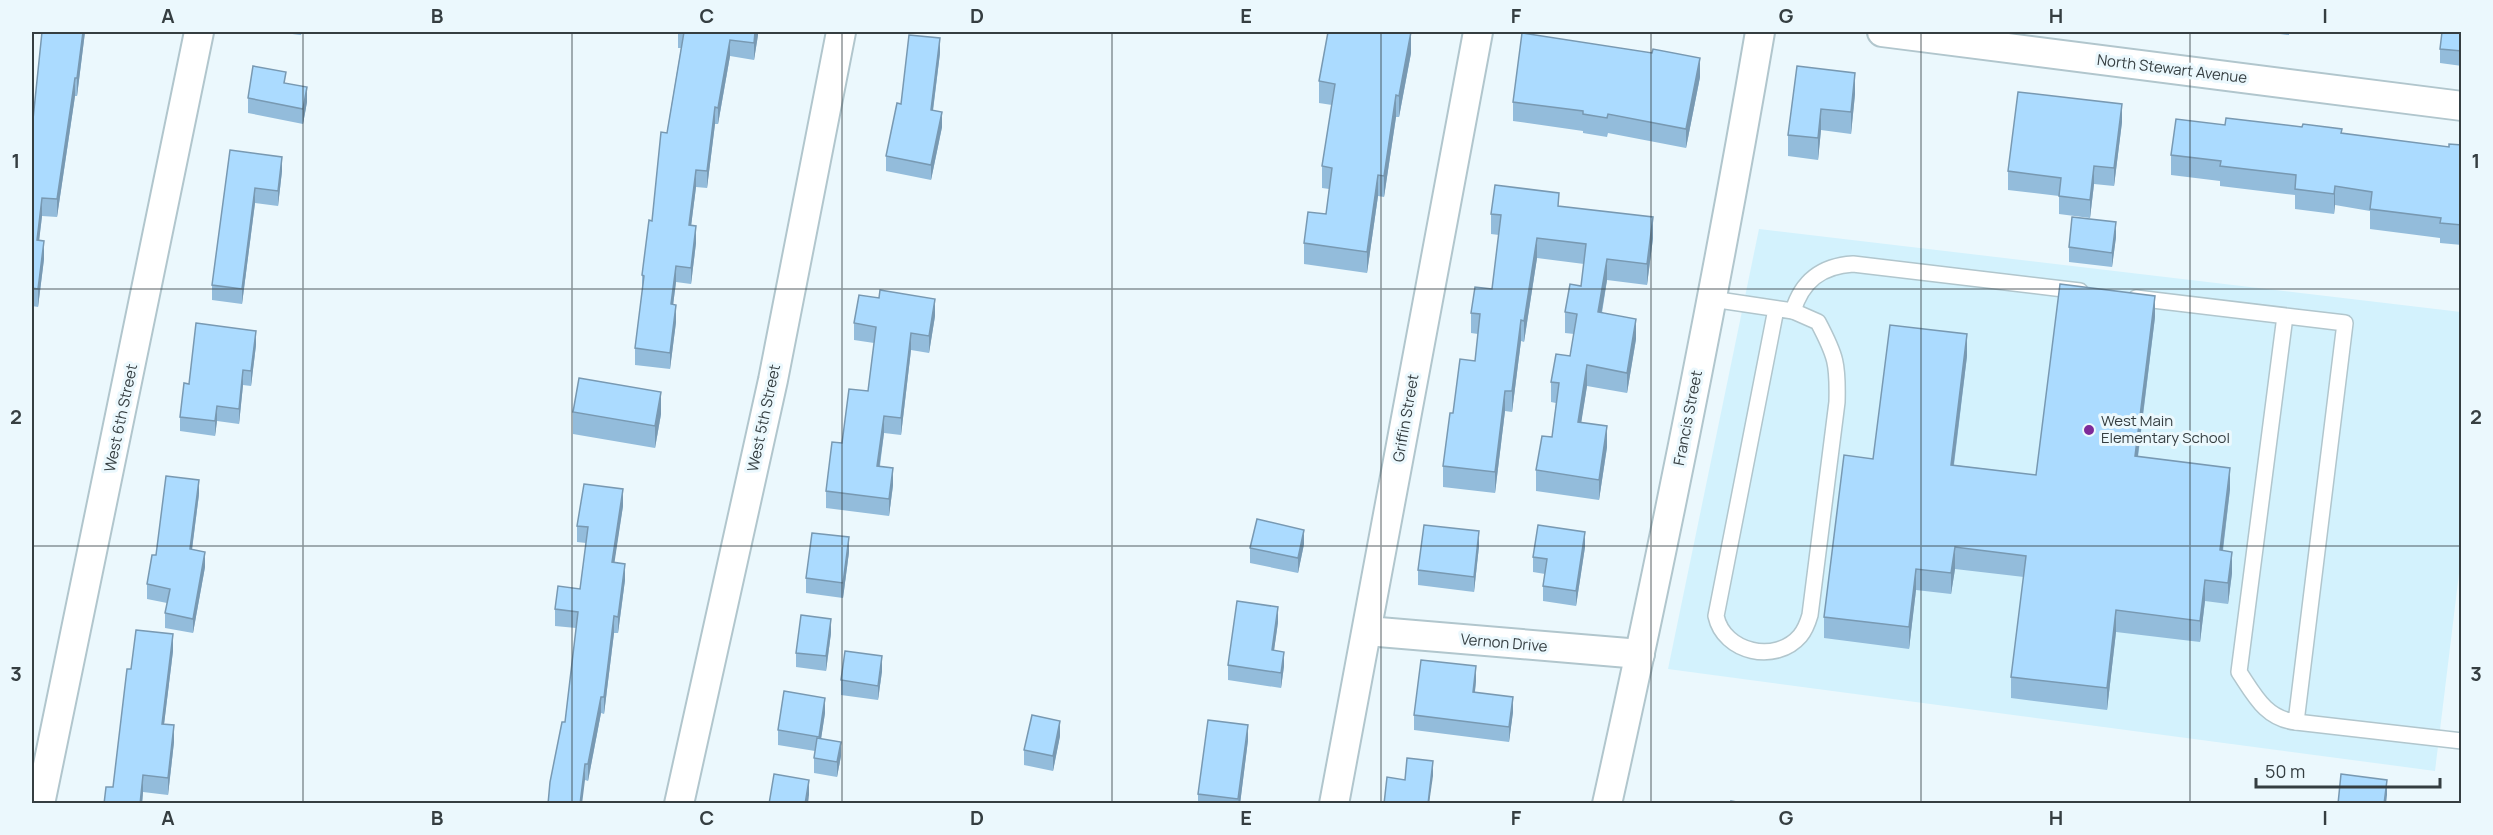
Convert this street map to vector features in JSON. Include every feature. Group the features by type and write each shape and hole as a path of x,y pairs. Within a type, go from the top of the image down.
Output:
{"street":[{"name":"West 6th Street","path":"40,804 199,32"},
{"name":"West 5th Street","path":"679,804 773,380 841,32"},
{"name":"Griffin Street","path":"1334,804 1478,32"},
{"name":"Francis Street","path":"1607,804 1712,299 1760,32"},
{"name":"North Stewart Avenue","path":"1882,32 2462,106"},
{"name":"Vernon Drive","path":"1367,631 1640,654"}],"lane":[{"path":"1793,311 1798,295 1808,281 1821,271 1837,265 1853,264 2098,294"},
{"path":"2121,296 2345,323 2296,722"},
{"path":"1712,299 1793,311 1818,322 1832,347 1838,366 1837,402 1810,615 1806,627 1789,645 1777,650 1752,650 1732,643 1724,636 1718,627 1716,616 1776,309"},
{"path":"2285,316 2239,672 2262,707 2283,720 2462,741"}],"shaded area":[{"name":"West Main Elementary School","path":"1759,229 2461,312 2462,549 2435,771 1668,669"}],"building":[{"path":"42,32 83,32 57,199 42,198 37,240 44,241 38,289 32,288 32,129"},
{"path":"684,32 755,32 754,43 730,40 718,108 715,107 707,171 696,170 689,225 696,226 691,268 676,266 671,304 676,305 670,353 635,348 661,132 667,133"},
{"path":"1328,32 1411,32 1399,96 1396,95 1384,176 1378,175 1367,252 1304,243 1308,212 1326,214 1332,168 1322,166 1335,84 1319,81"},
{"path":"2442,32 2462,32 2462,51 2440,49"},
{"path":"1522,33 1652,53 1653,49 1700,58 1686,129 1608,114 1607,118 1583,114 1583,111 1513,102"},
{"path":"909,35 940,38 931,110 942,112 931,165 886,156 897,103 901,104"},
{"path":"253,66 286,72 284,83 307,87 303,109 248,98"},
{"path":"1797,66 1855,73 1851,112 1821,109 1818,138 1788,135"},
{"path":"2018,92 2122,104 2114,168 2094,166 2090,200 2059,196 2061,178 2008,171"},
{"path":"2226,118 2342,129 2341,133 2449,147 2449,144 2462,145 2462,225 2440,223 2441,218 2370,209 2372,192 2335,186 2334,194 2295,189 2296,175 2220,166 2221,161 2171,155 2176,119 2225,125"},
{"path":"230,150 282,157 278,191 255,188 242,289 212,285"},
{"path":"1495,185 1559,193 1558,206 1653,217 1647,264 1607,259 1598,312 1636,319 1627,373 1587,365 1578,422 1607,426 1599,480 1536,470 1542,436 1552,437 1559,383 1551,382 1556,354 1570,356 1577,314 1565,312 1570,284 1581,286 1586,244 1537,238 1524,321 1521,320 1512,391 1505,391 1495,472 1443,466 1460,359 1475,361 1480,314 1471,313 1475,287 1492,289 1501,215 1491,214"},
{"path":"2072,217 2116,222 2112,253 2069,247"},
{"path":"2060,284 2155,296 2135,456 2230,468 2220,550 2232,552 2228,583 2205,580 2200,621 2116,610 2107,688 2011,677 2026,556 1955,547 1951,573 1916,569 1909,627 1824,617 1844,455 1873,459 1890,325 1967,334 1951,465 2036,475"},
{"path":"880,290 935,299 929,336 911,333 901,418 884,416 877,466 893,468 889,499 826,491 832,442 842,443 849,389 868,391 876,327 854,323 859,295 879,298"},
{"path":"196,323 256,331 251,371 243,370 239,409 217,406 215,421 180,417 184,383 189,384"},
{"path":"579,378 661,392 655,426 573,412"},
{"path":"166,476 199,480 190,549 205,552 193,619 165,613 170,589 147,584 152,555 156,555"},
{"path":"584,484 623,489 612,562 625,564 618,617 614,616 604,697 601,697 588,764 585,764 580,804 548,804 562,722 565,722 578,612 555,609 558,586 580,589 588,527 577,526"},
{"path":"1257,519 1304,530 1298,558 1250,548"},
{"path":"1424,525 1479,531 1474,577 1418,570"},
{"path":"1538,525 1585,532 1576,591 1543,586 1547,559 1533,557"},
{"path":"812,533 849,537 843,583 806,578"},
{"path":"1237,601 1278,607 1272,650 1284,652 1281,673 1228,665"},
{"path":"801,615 831,619 826,656 796,653"},
{"path":"136,630 173,634 162,724 174,725 168,778 143,775 140,804 104,804 106,787 113,787 127,669 131,669"},
{"path":"845,651 882,656 878,686 841,680"},
{"path":"1421,660 1476,666 1473,692 1513,697 1509,727 1414,715"},
{"path":"784,691 825,698 819,737 778,730"},
{"path":"1032,715 1060,721 1053,756 1024,750"},
{"path":"1208,720 1248,725 1238,799 1198,794"},
{"path":"817,738 841,742 837,762 814,758"},
{"path":"1407,758 1433,761 1428,804 1384,804 1387,777 1405,780"},
{"path":"774,774 809,780 805,804 769,804"},
{"path":"2341,774 2387,780 2384,804 2338,804"},
{"path":"1731,801 1749,804 1731,804"}],"place":[{"name":"West Main Elementary School","path":"2089,430"}]}
